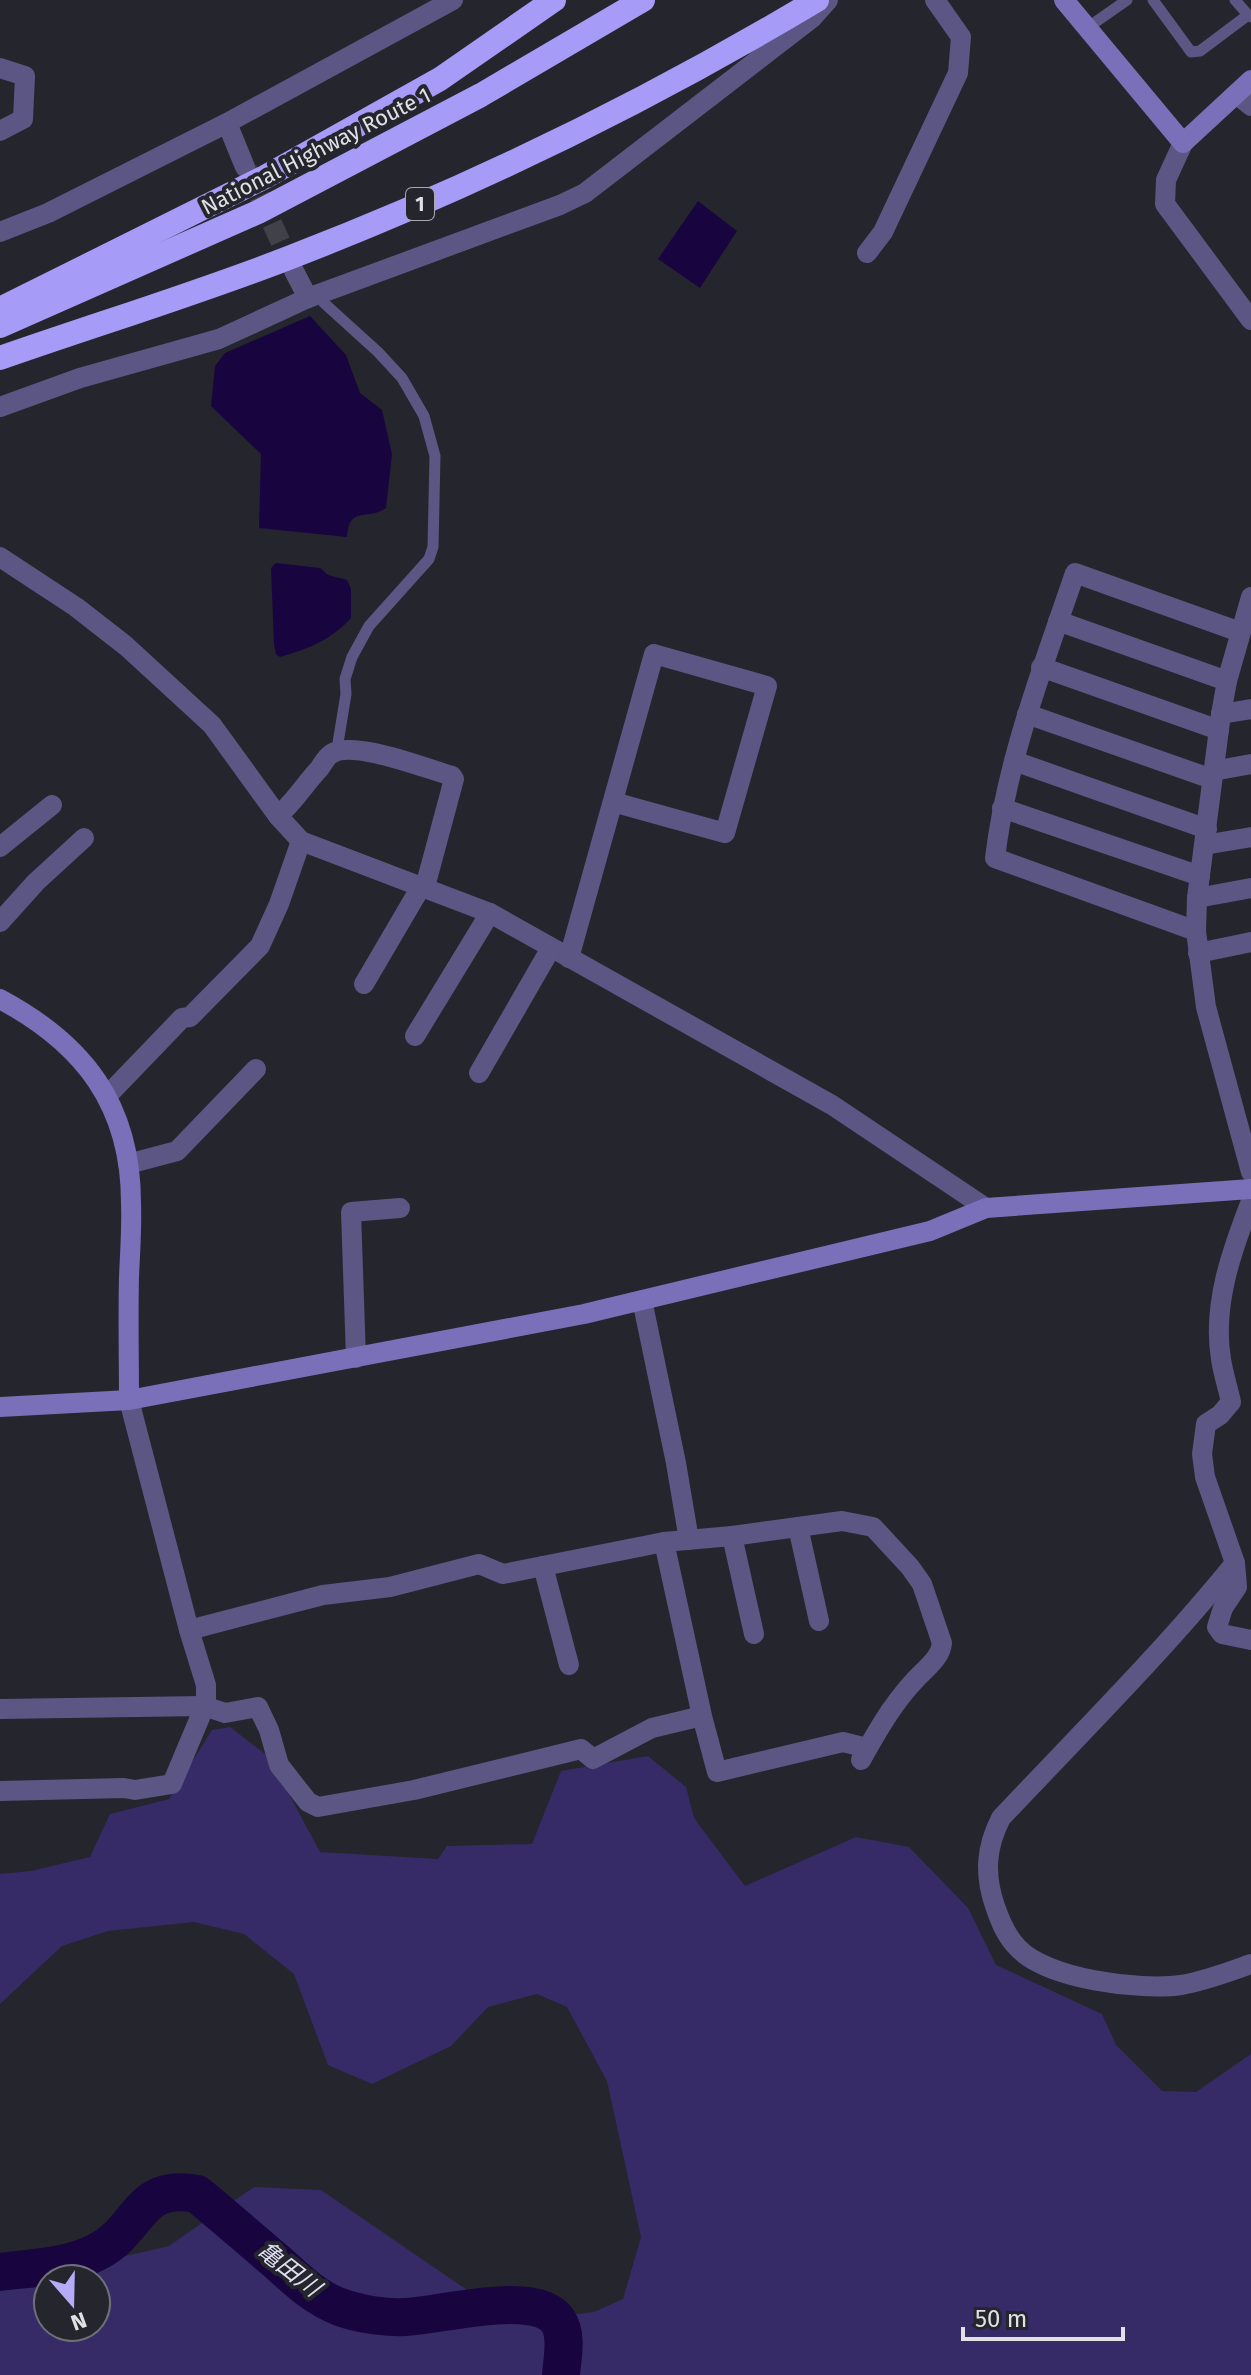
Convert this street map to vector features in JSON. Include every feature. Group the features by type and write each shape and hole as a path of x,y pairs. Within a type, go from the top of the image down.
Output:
{"highway":[{"path":"0,309 265,177 440,79 554,0"},
{"name":"National Highway Route 1","path":"0,326 258,212 481,95 643,0"},
{"name":"1","path":"0,358 290,258 424,202 568,137 773,27 817,0"}],"street":[{"path":"0,232 48,213 227,123 453,0"},
{"path":"0,407 80,378 219,339 313,296 585,193 812,18 828,0"},
{"path":"867,253 883,232 958,73 961,37 935,0"},
{"path":"1064,0 1183,143"},
{"path":"0,68 25,76 23,119 0,131"},
{"path":"1246,93 1183,143 1166,180 1165,204 1251,320"},
{"path":"227,123 245,167"},
{"path":"294,271 313,296"},
{"path":"0,557 76,607 126,646 212,725 278,816 301,841 490,913 832,1105 986,1208"},
{"path":"1196,931 995,858 1002,808 1041,667 1075,573 1240,632"},
{"path":"1251,597 1240,632 1242,655 1227,681 1220,722 1197,898 1196,931 1206,1007 1251,1172"},
{"path":"1058,621 1227,681"},
{"path":"479,1073 560,953 613,802 654,654 767,686 725,833 613,802"},
{"path":"1041,667 1220,722 1251,709"},
{"path":"1027,714 1213,775 1251,764"},
{"path":"278,816 293,803 305,783 330,754 340,750 365,751 454,779 424,886 364,984"},
{"path":"1014,761 1205,837 1251,837"},
{"path":"0,847 52,805"},
{"path":"1002,808 1200,876"},
{"path":"0,922 36,882 84,838"},
{"path":"107,1096 182,1018 190,1017 260,946 279,904 301,841"},
{"path":"1197,898 1251,888"},
{"path":"415,1036 490,913"},
{"path":"1198,953 1251,942"},
{"path":"0,999 32,1016 81,1057 107,1096 124,1141 131,1201 129,1400 206,1685 204,1706 172,1784 135,1790 0,1791"},
{"path":"128,1164 177,1151 256,1069"},
{"path":"0,1407 129,1400 356,1358 642,1300 930,1231 986,1208 1251,1189"},
{"path":"1251,1201 1226,1274 1219,1320 1220,1357 1231,1402 1220,1415 1206,1424 1202,1454 1205,1477 1235,1563 1237,1587 1223,1608 1217,1627 1222,1634 1251,1640"},
{"path":"356,1358 351,1212 400,1208"},
{"path":"642,1300 689,1540"},
{"path":"189,1630 323,1595 390,1587 479,1564 503,1574 664,1542 842,1521 873,1527 910,1567 922,1584 939,1632 941,1650 888,1711 864,1754 843,1742 717,1772 664,1542"},
{"path":"798,1527 819,1621"},
{"path":"732,1536 754,1634"},
{"path":"1235,1563 1150,1662 1001,1818 991,1838 986,1867 997,1912 1011,1940 1020,1951 1056,1969 1110,1983 1155,1987 1210,1979 1251,1964"},
{"path":"543,1566 569,1665"},
{"path":"0,1709 204,1706 225,1713 258,1707 269,1730 279,1765 308,1802 318,1807 414,1790 581,1749 593,1759 652,1728 702,1716"}],"lane":[{"path":"1087,28 1127,0"},
{"path":"1153,0 1191,52 1200,51 1250,16 1235,0"},
{"path":"313,296 378,352 409,386 424,416 435,456 433,547 429,559 369,626 352,657 345,679 346,694 338,743 340,750"}],"shaded area":[{"path":"698,201 737,231 700,288 658,259"},
{"path":"310,316 346,355 360,393 382,410 392,454 386,508 355,517 347,537 259,528 261,454 211,406 215,366 225,353"},
{"path":"276,563 320,568 328,575 347,580 351,589 351,618 343,626 318,643 280,657 274,644 271,568"},
{"path":"230,1727 269,1757 320,1852 438,1859 447,1846 532,1844 561,1771 648,1756 686,1787 694,1818 745,1886 856,1837 909,1847 968,1908 996,1965 1102,2014 1116,2045 1162,2091 1196,2092 1251,2054 1251,2375 0,2375 0,2285 32,2278 32,2343 112,2343 112,2263 95,2263 169,2246 254,2187 321,2190 514,2322 594,2312 623,2299 641,2237 607,2081 567,2007 537,1994 488,2007 451,2046 372,2084 328,2065 294,1974 244,1934 194,1922 108,1931 62,1946 0,2004 0,1874 31,1871 90,1857 110,1814 169,1799 212,1730"}],"waterway":[{"name":"亀田川","path":"0,2272 50,2266 86,2257 111,2243 151,2201 177,2192 197,2194 306,2287 340,2307 364,2314 397,2317 509,2305 547,2311 558,2321 563,2334 561,2375"}],"tunnel":[{"path":"247,169 294,271"}]}
